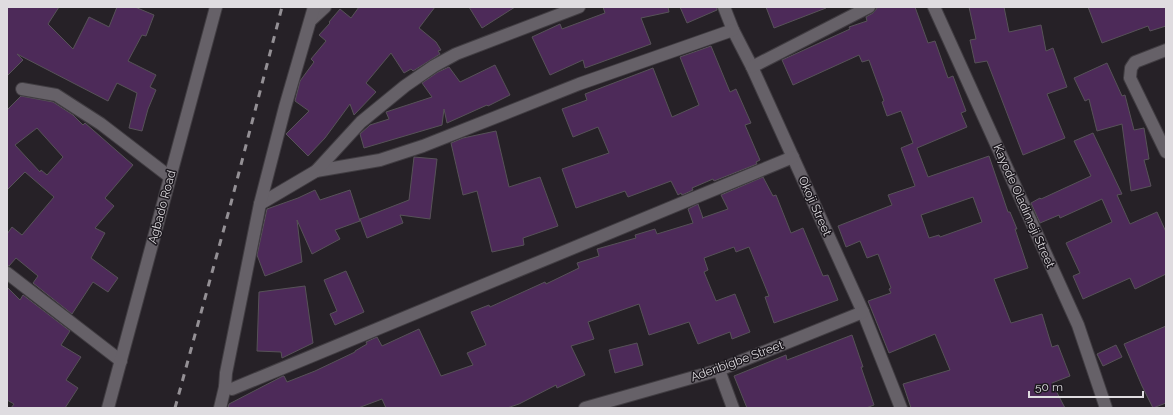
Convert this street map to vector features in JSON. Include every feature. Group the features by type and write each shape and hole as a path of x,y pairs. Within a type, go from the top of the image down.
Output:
{"street":[{"name":"Agbado Road","path":"108,408 216,7"},
{"path":"220,408 260,204 285,107 312,19 314,7"},
{"path":"312,19 326,7"},
{"path":"260,204 316,171 361,122 405,86 434,66 456,54 579,7"},
{"name":"Okoji Street","path":"724,7 733,30 752,67 863,312 901,408"},
{"path":"752,67 869,7"},
{"name":"Kayode Oladimeji Street","path":"934,7 1078,325 1106,408"},
{"path":"316,171 380,160 422,146 579,84 733,30"},
{"path":"1166,50 1135,62 1131,68 1130,78 1166,152"},
{"path":"22,89 56,95 101,124 170,177"},
{"path":"225,387 232,389 793,157"},
{"path":"7,273 121,361"},
{"name":"Aderibigbe Street","path":"585,408 719,370 863,312"},
{"path":"719,370 733,408"}],"building":[{"path":"7,7 59,7 48,24 73,49 89,17 109,27 117,7 135,7 154,15 146,36 142,35 128,61 156,75 150,87 156,90 148,109 142,131 129,128 137,93 117,83 108,101 17,54 23,60 7,76"},
{"path":"359,7 435,7 419,28 436,42 441,50 438,51 440,54 413,71 411,69 404,73 391,53 366,83 376,92 354,115 350,104 325,138 308,156 286,134 309,111 295,101 300,81 314,62 311,59 326,41 319,35 330,23 329,22 340,9 351,18"},
{"path":"469,7 515,7 482,28"},
{"path":"603,7 668,7 669,12 641,18 651,44 585,68 583,60 550,75 532,37 560,24 562,29 605,13"},
{"path":"680,7 717,7 717,10 687,23"},
{"path":"766,7 826,7 826,8 774,28"},
{"path":"878,7 915,7 928,43 935,41 948,78 953,76 966,111 961,113 967,127 917,148 928,177 989,156 1008,212 1010,212 1017,229 1015,229 1028,268 994,279 1011,323 1042,314 1052,347 1058,345 1070,376 1052,383 1065,408 911,408 903,384 950,370 935,334 889,353 868,301 891,293 889,289 891,288 878,254 867,258 860,241 846,247 838,226 892,205 888,195 915,186 901,148 913,143 901,111 887,116 882,102 884,101 869,60 862,62 859,55 793,85 782,60 850,29 849,27 867,21 866,17 873,13","holes":["973,197 982,222 940,237 939,235 929,238 921,215"]},
{"path":"969,7 1004,7 1009,32 1041,25 1046,51 1053,48 1067,87 1047,94 1065,138 1023,155 987,61 975,63 970,40 976,39"},
{"path":"1088,7 1166,7 1166,26 1150,31 1148,26 1102,43"},
{"path":"711,46 730,92 736,89 751,123 745,125 760,160 756,162 757,164 714,181 713,179 692,188 693,190 682,195 681,193 678,195 671,181 628,197 625,191 576,208 562,169 609,153 598,127 573,137 562,109 587,100 585,94 653,68 672,117 699,105 680,57"},
{"path":"1107,63 1122,96 1125,95 1134,130 1144,128 1149,159 1144,160 1151,186 1131,191 1122,124 1097,131 1089,99 1085,101 1074,78"},
{"path":"495,65 510,95 447,123 444,109 442,125 364,148 360,134 370,125 389,119 386,112 432,97 422,83 438,72 449,67 460,82"},
{"path":"21,96 53,102 73,115 83,125 85,123 133,165 105,198 114,206 95,228 105,233 91,258 118,278 108,292 93,282 72,314 33,283 38,276 16,258 9,266 7,266 7,234 12,227 22,235 54,197 25,172 7,190 7,110","holes":["37,128 63,157 47,175 41,170 40,172 15,145"]},
{"path":"496,131 509,187 540,177 558,226 523,238 524,245 492,252 477,191 463,195 451,143 463,138"},
{"path":"1093,133 1122,194 1117,195 1130,224 1157,212 1166,232 1166,274 1135,289 1130,278 1083,299 1073,276 1080,273 1066,243 1112,222 1102,199 1060,218 1059,215 1040,223 1031,203 1091,176 1074,141"},
{"path":"414,157 437,159 430,219 400,215 403,223 367,238 360,219 409,200"},
{"path":"763,177 773,196 776,195 791,233 803,228 823,276 828,275 838,300 774,323 765,297 769,296 749,247 736,252 734,247 704,258 708,270 704,272 716,301 735,294 750,332 732,339 730,332 698,344 689,322 649,335 639,304 588,322 594,339 571,346 585,375 557,388 556,385 519,404 507,408 386,408 382,399 358,408 228,408 229,404 283,376 287,382 315,371 355,352 367,344 366,342 377,337 382,346 419,329 441,376 473,365 467,353 486,345 471,312 489,305 490,307 545,282 546,284 579,268 577,263 599,256 597,249 636,238 635,235 655,229 657,234 693,223 688,209 698,204 703,218 728,209 721,195"},
{"path":"315,190 320,200 350,190 360,221 335,230 340,239 312,254 297,220 302,262 265,276 257,255 267,209"},
{"path":"346,271 364,312 335,325 330,314 337,311 324,280"},
{"path":"305,286 313,343 282,358 281,352 257,351 259,292"},
{"path":"7,287 20,300 23,295 70,331 61,345 81,357 66,380 78,388 65,408 11,408 14,404 7,400"},
{"path":"1166,326 1166,403 1153,408 1124,344"},
{"path":"852,335 874,405 866,408 747,408 734,376 786,355 787,360"},
{"path":"637,343 643,365 615,373 609,350"},
{"path":"1116,345 1122,357 1103,366 1097,354"}],"railway":[{"path":"175,408 231,203 282,7"}]}
